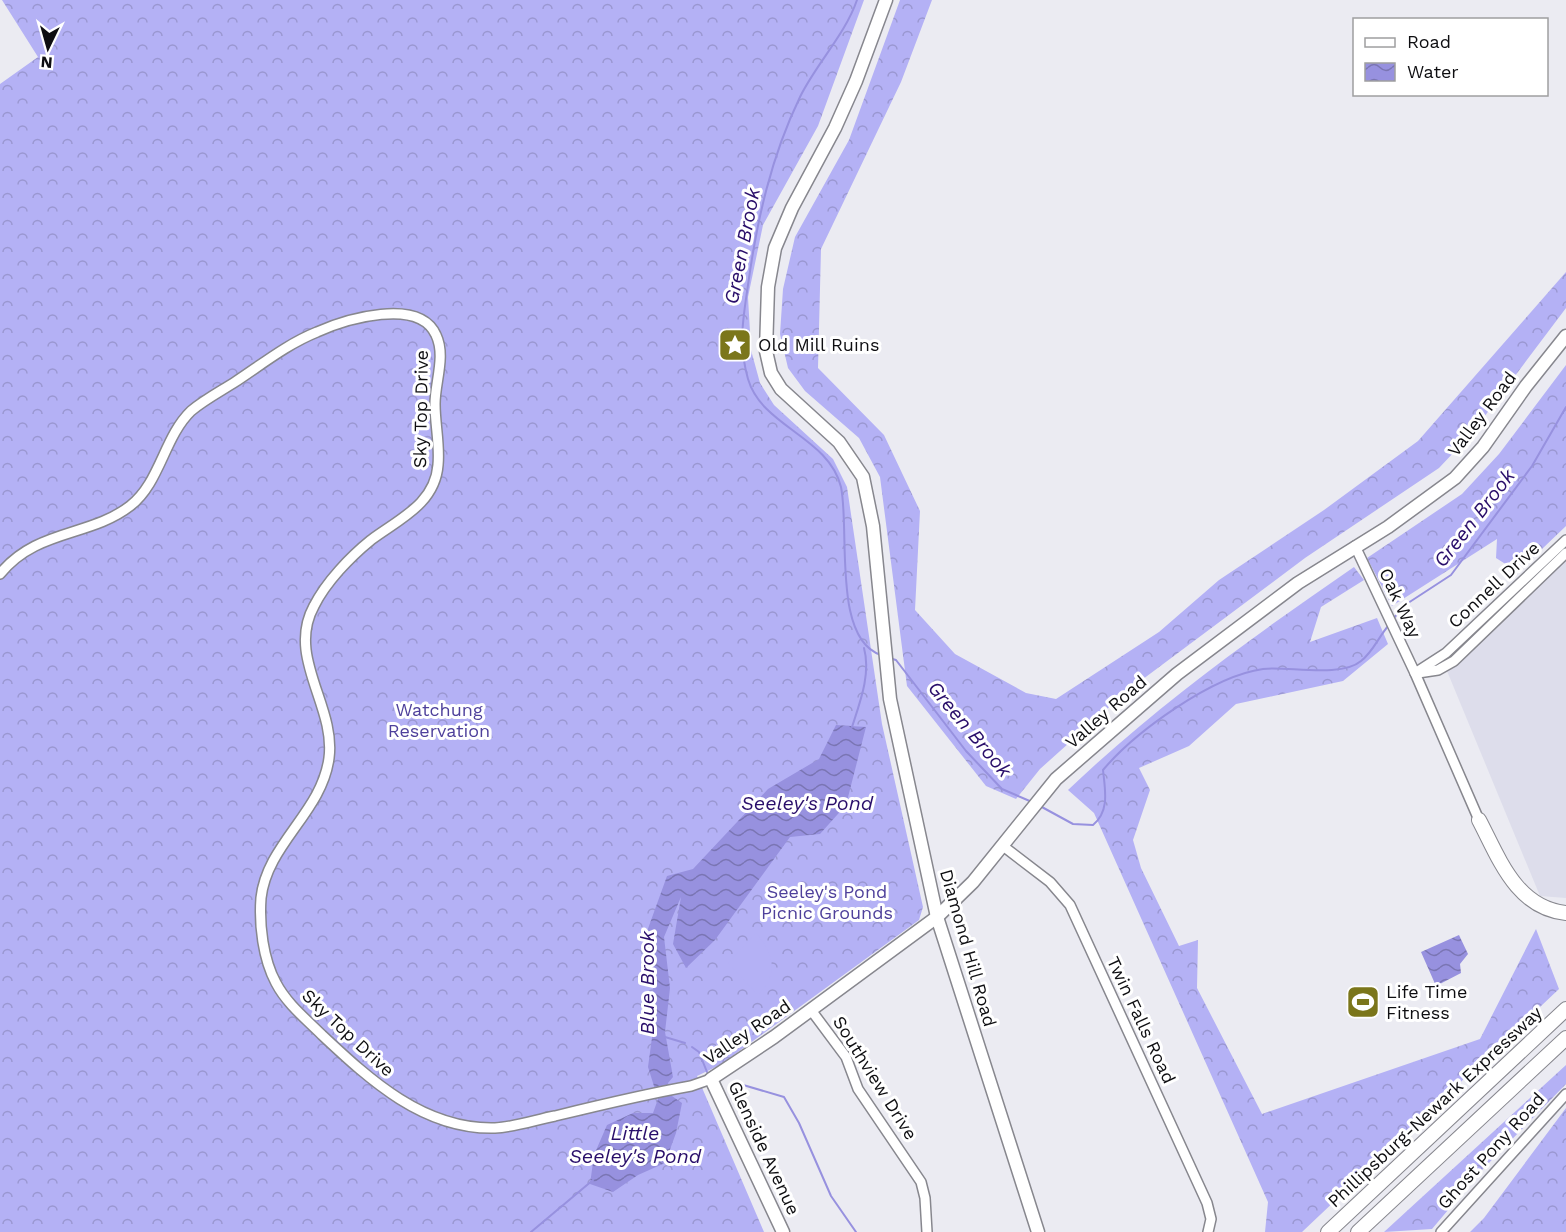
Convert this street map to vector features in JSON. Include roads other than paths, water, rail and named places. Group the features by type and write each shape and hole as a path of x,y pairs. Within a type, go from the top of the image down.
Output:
{"highway":[{"path":"1479,820 1510,877 1524,895 1545,908 1566,913"},
{"name":"Phillipsburg-Newark Expressway","path":"1328,1232 1566,1009"},
{"name":"Phillipsburg-Newark Expressway","path":"1358,1232 1566,1038"}],"main road":[{"name":"Diamond Hill Road","path":"886,0 840,119 792,208 775,249 768,287 765,330 768,363 781,389 839,442 862,477 873,526 886,669 893,718 937,917 1037,1232"},
{"name":"Valley Road","path":"711,1079 811,1010 937,917 974,882 1041,795 1115,726 1177,674 1298,583 1442,489 1466,467 1566,336"},
{"name":"Glenside Avenue","path":"711,1079 783,1232"}],"street":[{"name":"Sky Top Drive","path":"0,574 25,551 60,534 112,517 130,506 145,489 177,429 191,411 294,343 339,324 398,312 415,314 429,323 436,333 441,350 435,402 438,469 433,486 422,503 353,557 322,593 307,622 306,658 325,716 330,739 329,759 322,784 314,801 274,859 263,886 261,922 270,970 290,1004 355,1066 402,1102 438,1117 479,1127 500,1128 656,1093"},
{"name":"Connell Drive","path":"1415,673 1446,653 1566,540"},
{"name":"Oak Way","path":"1355,546 1415,673"},
{"name":"Connell Drive","path":"1415,673 1438,670 1454,661 1566,553"},
{"path":"1415,673 1479,820"},
{"name":"Twin Falls Road","path":"1003,846 1050,882 1070,905 1207,1203 1211,1218 1208,1232"},
{"name":"Southview Drive","path":"811,1010 846,1057 858,1089 921,1182 925,1198 927,1232"},
{"name":"Valley Road","path":"656,1093 711,1079"},
{"name":"Ghost Pony Road","path":"1441,1232 1566,1094"}],"water":[{"name":"Seeley's Pond","path":"836,725 866,727 846,805 820,834 790,837 715,940 686,968 673,944 681,897 664,937 670,988 665,1032 673,1077 668,1083 672,1096 682,1103 676,1133 665,1163 638,1175 613,1192 590,1184 594,1155 607,1125 633,1113 653,1113 658,1099 648,1067 656,1008 645,937 667,876 693,869 768,789 819,759"},
{"path":"1459,935 1468,954 1460,964 1461,973 1436,986 1421,952"}],"waterway":[{"name":"Green Brook","path":"857,0 838,37 800,97 773,166 756,237 744,309 742,343 748,379 756,395 767,409 810,444 834,470 841,487 849,606 855,628 866,645 881,655"},
{"name":"Green Brook","path":"1392,620 1405,605 1451,575 1532,466 1566,407"},
{"name":"Green Brook","path":"1040,806 1073,824 1093,825 1104,807 1103,770 1134,739 1176,708 1221,682 1263,669 1328,670 1352,666 1369,653 1389,625"},
{"name":"Blue Brook","path":"852,727 865,678 864,648"},
{"name":"Green Brook","path":"889,658 896,660 966,751 1002,789 1032,802"},
{"path":"665,1037 685,1043"},
{"path":"692,1047 699,1052 707,1072"},
{"path":"733,1082 784,1097 799,1123 831,1196 856,1232"},
{"name":"Blue Brook","path":"531,1232 593,1180"}],"place":[{"name":"Old Mill Ruins","path":"735,345"},
{"name":"Life Time Fitness","path":"1363,1002"}],"park label":[{"name":"Watchung Reservation","path":"439,720"},
{"name":"Seeley's Pond Picnic Grounds","path":"827,902"}],"water label":[{"name":"Little Seeley's Pond","path":"635,1144"}]}
